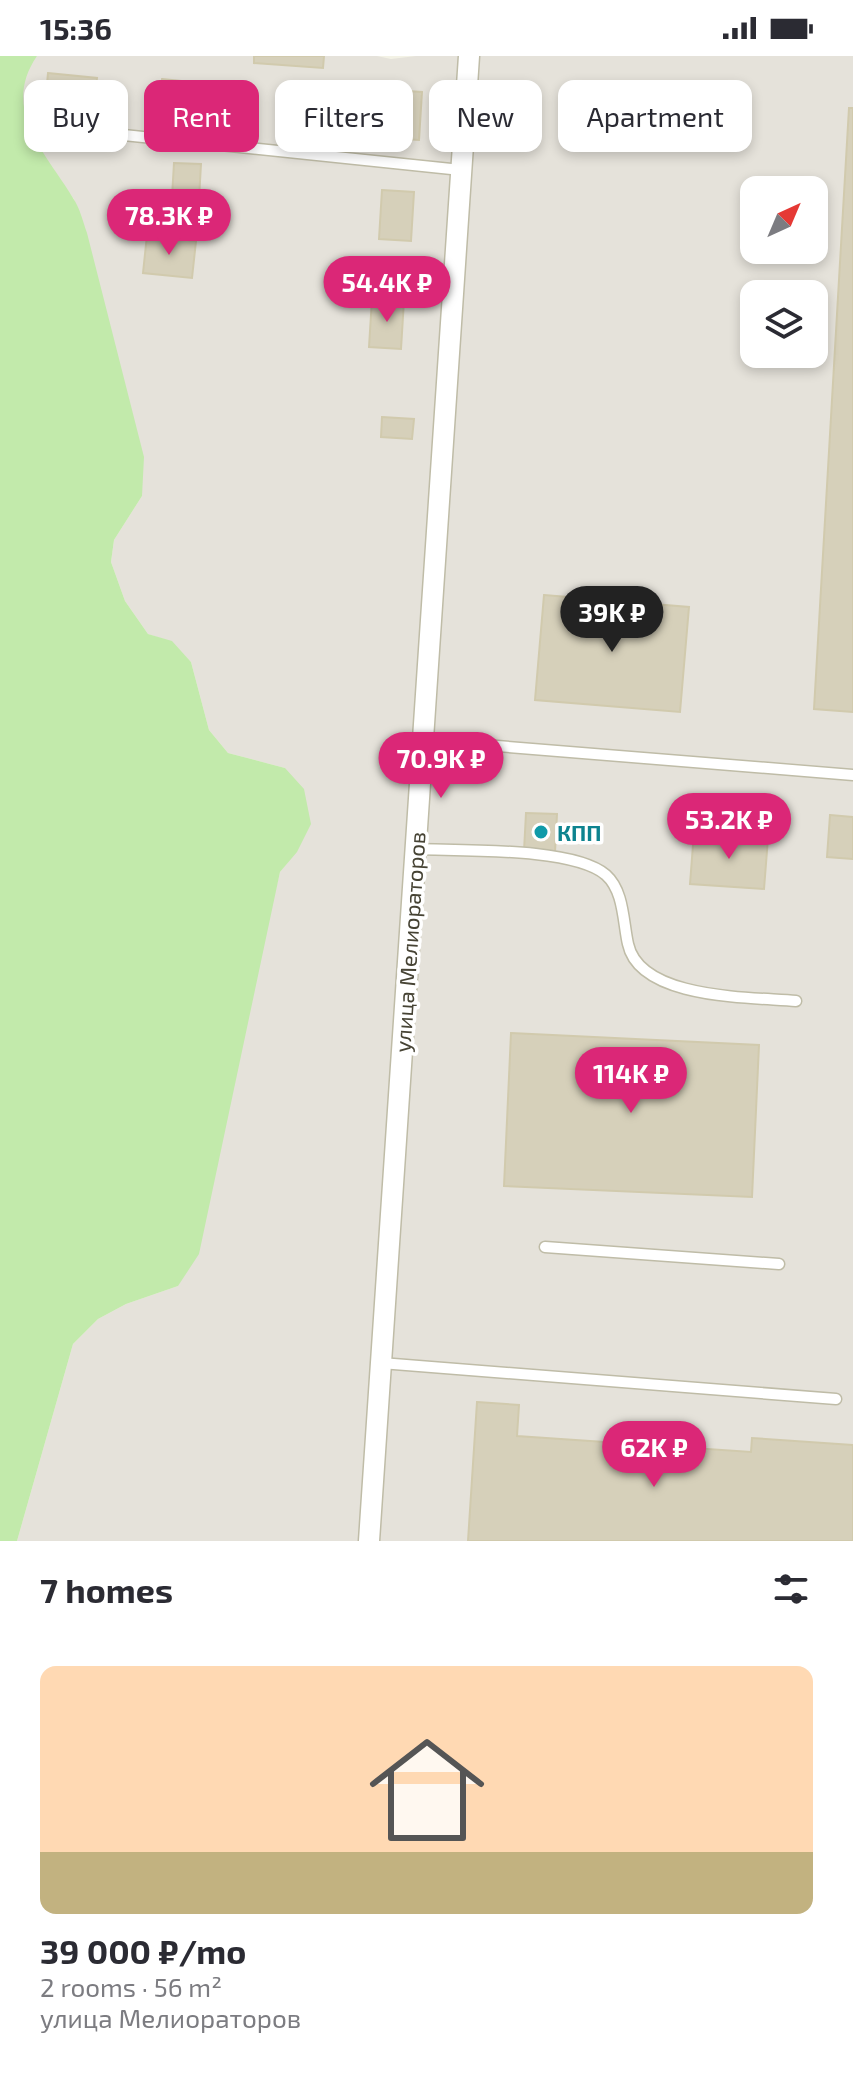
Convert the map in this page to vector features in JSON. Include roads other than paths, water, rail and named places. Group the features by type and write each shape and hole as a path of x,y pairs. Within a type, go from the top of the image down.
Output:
{"street":[{"name":"улица Мелиораторов","path":"369,1541 469,56"}],"lane":[{"path":"128,135 461,170"},
{"path":"423,740 853,775"},
{"path":"416,849 559,857 583,862 607,876 618,892 629,950 644,967 668,984 691,991 796,1001"},
{"path":"545,1247 779,1264"},
{"path":"381,1363 836,1399"}],"place":[{"name":"КПП","path":"541,832"}]}
